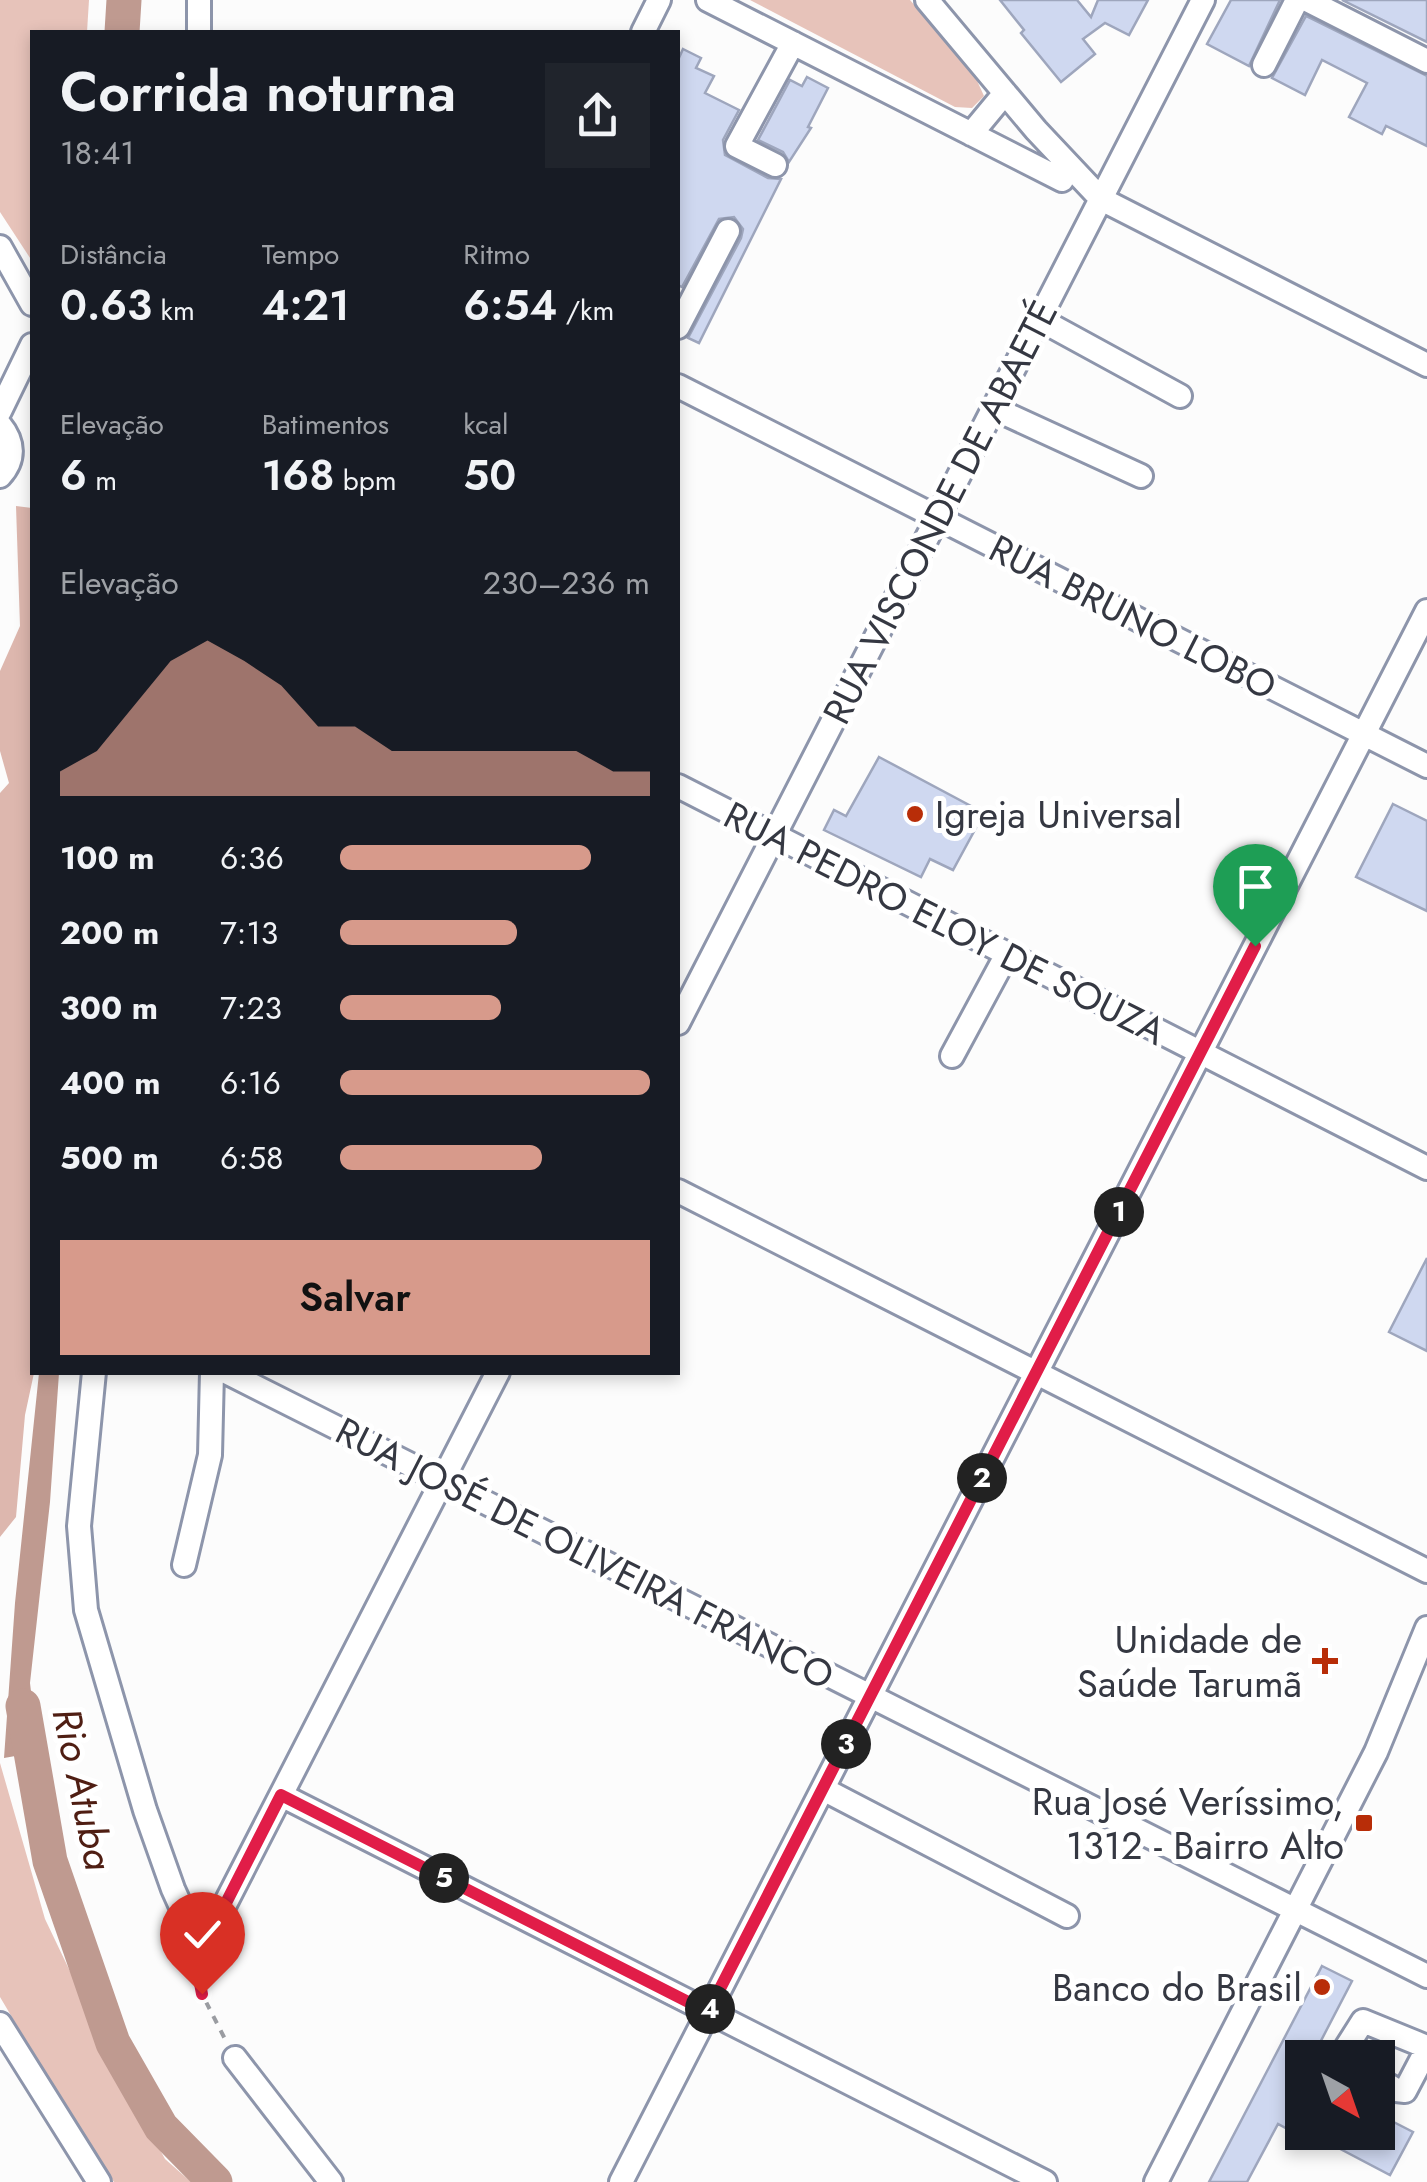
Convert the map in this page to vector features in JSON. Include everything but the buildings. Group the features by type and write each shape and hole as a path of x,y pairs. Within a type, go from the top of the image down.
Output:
{"street":[{"path":"198,0 199,30"},
{"path":"644,30 659,0"},
{"path":"708,0 1062,180"},
{"path":"928,0 1100,199 1427,365"},
{"name":"RUA VISCONDE DE ABAETÉ","path":"680,1019 1202,0"},
{"path":"1264,65 1297,0"},
{"path":"1307,0 1427,61"},
{"path":"775,165 737,146 793,43"},
{"path":"971,134 1006,94"},
{"path":"680,323 728,231"},
{"path":"0,248 30,300"},
{"path":"1039,319 1180,396"},
{"path":"0,410 30,348"},
{"name":"RUA BRUNO LOBO","path":"680,387 1427,766"},
{"path":"993,408 1141,476"},
{"path":"0,426 11,443 5,469 30,471"},
{"path":"621,2182 1427,611"},
{"name":"RUA PEDRO ELOY DE SOUZA","path":"680,787 1427,1168"},
{"path":"952,1056 1007,954"},
{"path":"680,1192 1427,1571"},
{"path":"94,1375 80,1526 86,1610 145,1810 201,1952"},
{"path":"184,1565 210,1455 212,1375"},
{"name":"RUA JOSÉ DE OLIVEIRA FRANCO","path":"232,1375 1427,1976"},
{"path":"201,1952 496,1375"},
{"path":"1376,1752 1427,1628"},
{"path":"1156,2182 1376,1752 1427,1670"},
{"path":"823,1790 1068,1916"},
{"path":"281,1795 1044,2182"},
{"path":"1351,2040 1363,2020 1427,2048 1405,2090 1395,2089"},
{"path":"0,2024 100,2182"},
{"path":"235,2058 331,2182"}],"path":[{"path":"201,1952 198,1973 202,1994 235,2058"}],"shaded area":[{"path":"0,0 89,0 87,30 30,30 30,258 0,212"},
{"path":"750,0 910,0 974,74 984,96 972,108 955,107"},
{"path":"16,506 30,508 30,1375 34,1375 25,1415 16,1517 0,1537 0,793 9,783 0,751 0,671 20,626"},
{"path":"39,1375 59,1375 50,1502 30,1683 38,1752 4,1758 15,1603"},
{"path":"0,1763 45,1919 122,2080 165,2159 191,2182 114,2182 0,1997"}],"waterway":[{"name":"Rio Atuba","path":"122,30 124,0"},
{"name":"Rio Atuba","path":"23,1706 50,1861 113,2043 161,2127 215,2182"}],"place":[{"name":"Igreja Universal","path":"915,814"},
{"name":"Unidade de Saúde Tarumã","path":"1325,1661"},
{"name":"Rua José Veríssimo, 1312 - Bairro Alto","path":"1364,1823"},
{"name":"Banco do Brasil","path":"1322,1987"}],"route":[{"path":"202,1994 198,1973 201,1952 281,1795 708,2012 1255,946"}]}
